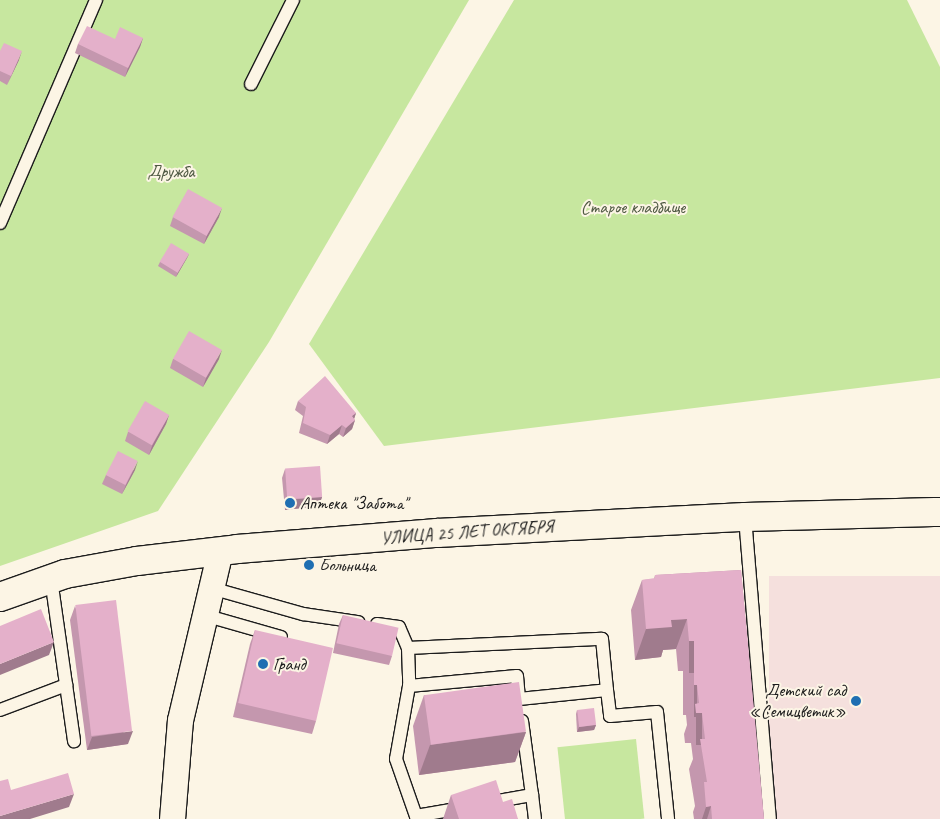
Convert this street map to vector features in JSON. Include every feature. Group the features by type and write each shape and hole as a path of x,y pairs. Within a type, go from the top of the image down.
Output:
{"street":[{"name":"УЛИЦА 25 ЛЕТ ОКТЯБРЯ","path":"0,597 51,579 136,561 220,551 436,533 745,517 940,512"},
{"path":"172,819 180,720 220,551"}],"lane":[{"path":"0,222 96,0"},
{"path":"251,84 293,0"},
{"path":"745,517 770,819"},
{"path":"51,579 74,741"},
{"path":"211,588 303,614 399,627 408,648 409,686 396,759 416,817 532,795"},
{"path":"204,615 293,641"},
{"path":"408,648 602,639 610,716 658,712 668,819"},
{"path":"409,686 517,676 535,819"},
{"path":"0,710 66,685"},
{"path":"519,699 607,690"}],"shaded area":[{"name":"Детский сад «Семицветик»","path":"769,576 940,576 940,819 769,819"}],"green space":[{"name":"Дружба","path":"0,0 469,0 269,342 158,511 0,566"},
{"name":"Старое кладбище","path":"514,0 907,0 940,67 940,378 384,446 309,344"},
{"path":"636,739 644,819 565,819 557,747"}],"building":[{"path":"87,26 115,39 120,27 143,38 128,68 78,44"},
{"path":"4,43 22,51 11,76 0,71 0,51"},
{"path":"188,189 222,208 207,236 172,217"},
{"path":"171,243 189,254 178,273 160,262"},
{"path":"189,331 222,350 206,378 173,359"},
{"path":"325,376 356,413 352,416 355,420 346,428 342,425 330,435 303,423 306,407 298,401"},
{"path":"145,401 169,415 152,445 128,431"},
{"path":"118,451 138,461 125,485 106,475"},
{"path":"320,466 322,497 287,499 285,468"},
{"path":"741,570 764,819 712,819 711,806 706,807 704,782 707,782 700,739 705,739 702,713 696,713 695,704 699,703 697,685 694,685 694,641 689,641 687,619 671,620 672,627 646,629 642,580 655,578 655,575"},
{"path":"116,600 132,731 91,736 75,605"},
{"path":"41,609 54,642 0,664 0,626"},
{"path":"343,615 399,628 392,656 336,643"},
{"path":"255,630 333,648 316,721 238,703"},
{"path":"519,682 526,732 431,745 424,695"},
{"path":"594,708 596,725 579,727 577,710"},
{"path":"68,773 74,794 0,816 0,781 8,779 11,790"},
{"path":"496,780 503,802 512,799 518,819 459,819 451,795"}],"place":[{"name":"Аптека \"Забота\"","path":"290,503"},
{"name":"Больница","path":"309,565"},
{"name":"Гранд","path":"263,664"},
{"name":"Детский сад «Семицветик»","path":"856,701"}]}
